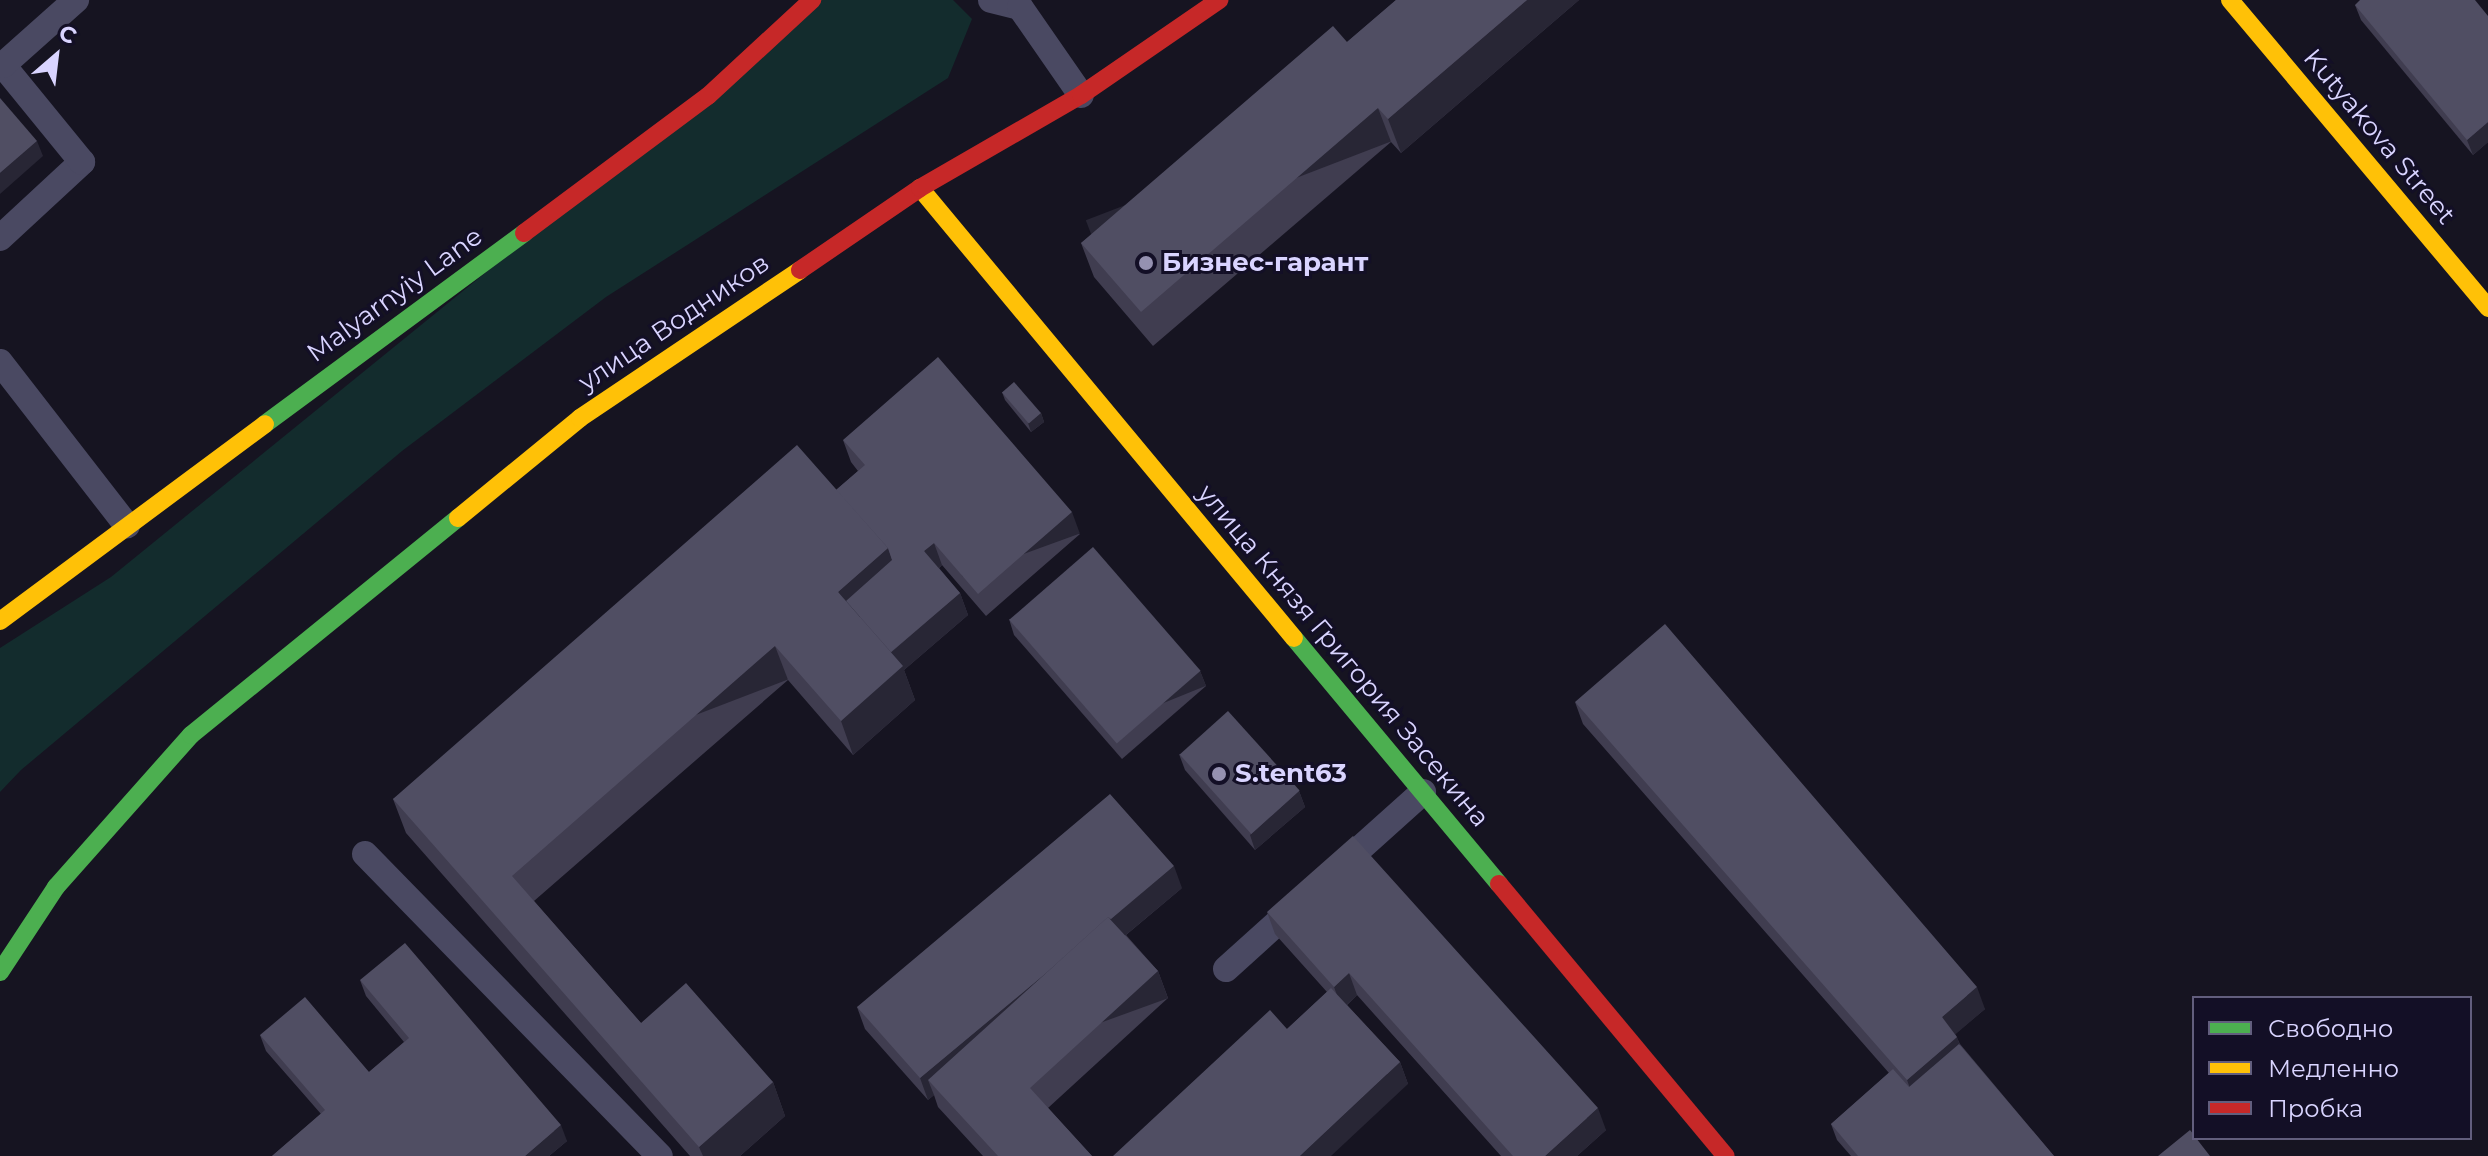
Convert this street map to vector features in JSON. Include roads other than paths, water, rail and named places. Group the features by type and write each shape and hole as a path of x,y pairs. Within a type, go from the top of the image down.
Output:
{"main road":[{"name":"Malyarnyiy Lane","path":"0,621 708,96 812,0"},
{"name":"улица Водников","path":"0,972 56,887 191,735 580,418 920,188 1081,95 1219,0"},
{"name":"Kutyakova Street","path":"2230,0 2488,308"},
{"name":"улица Князя Григория Засекина","path":"920,188 1726,1156"}],"lane":[{"path":"0,238 82,162 3,65 76,0"},
{"path":"991,0 1020,7 1081,95"},
{"path":"0,362 127,526"},
{"path":"1226,969 1423,792"},
{"path":"365,854 660,1156"}],"place":[{"name":"Бизнес-гарант","path":"1146,263"},
{"name":"S.tent63","path":"1219,774"}]}
